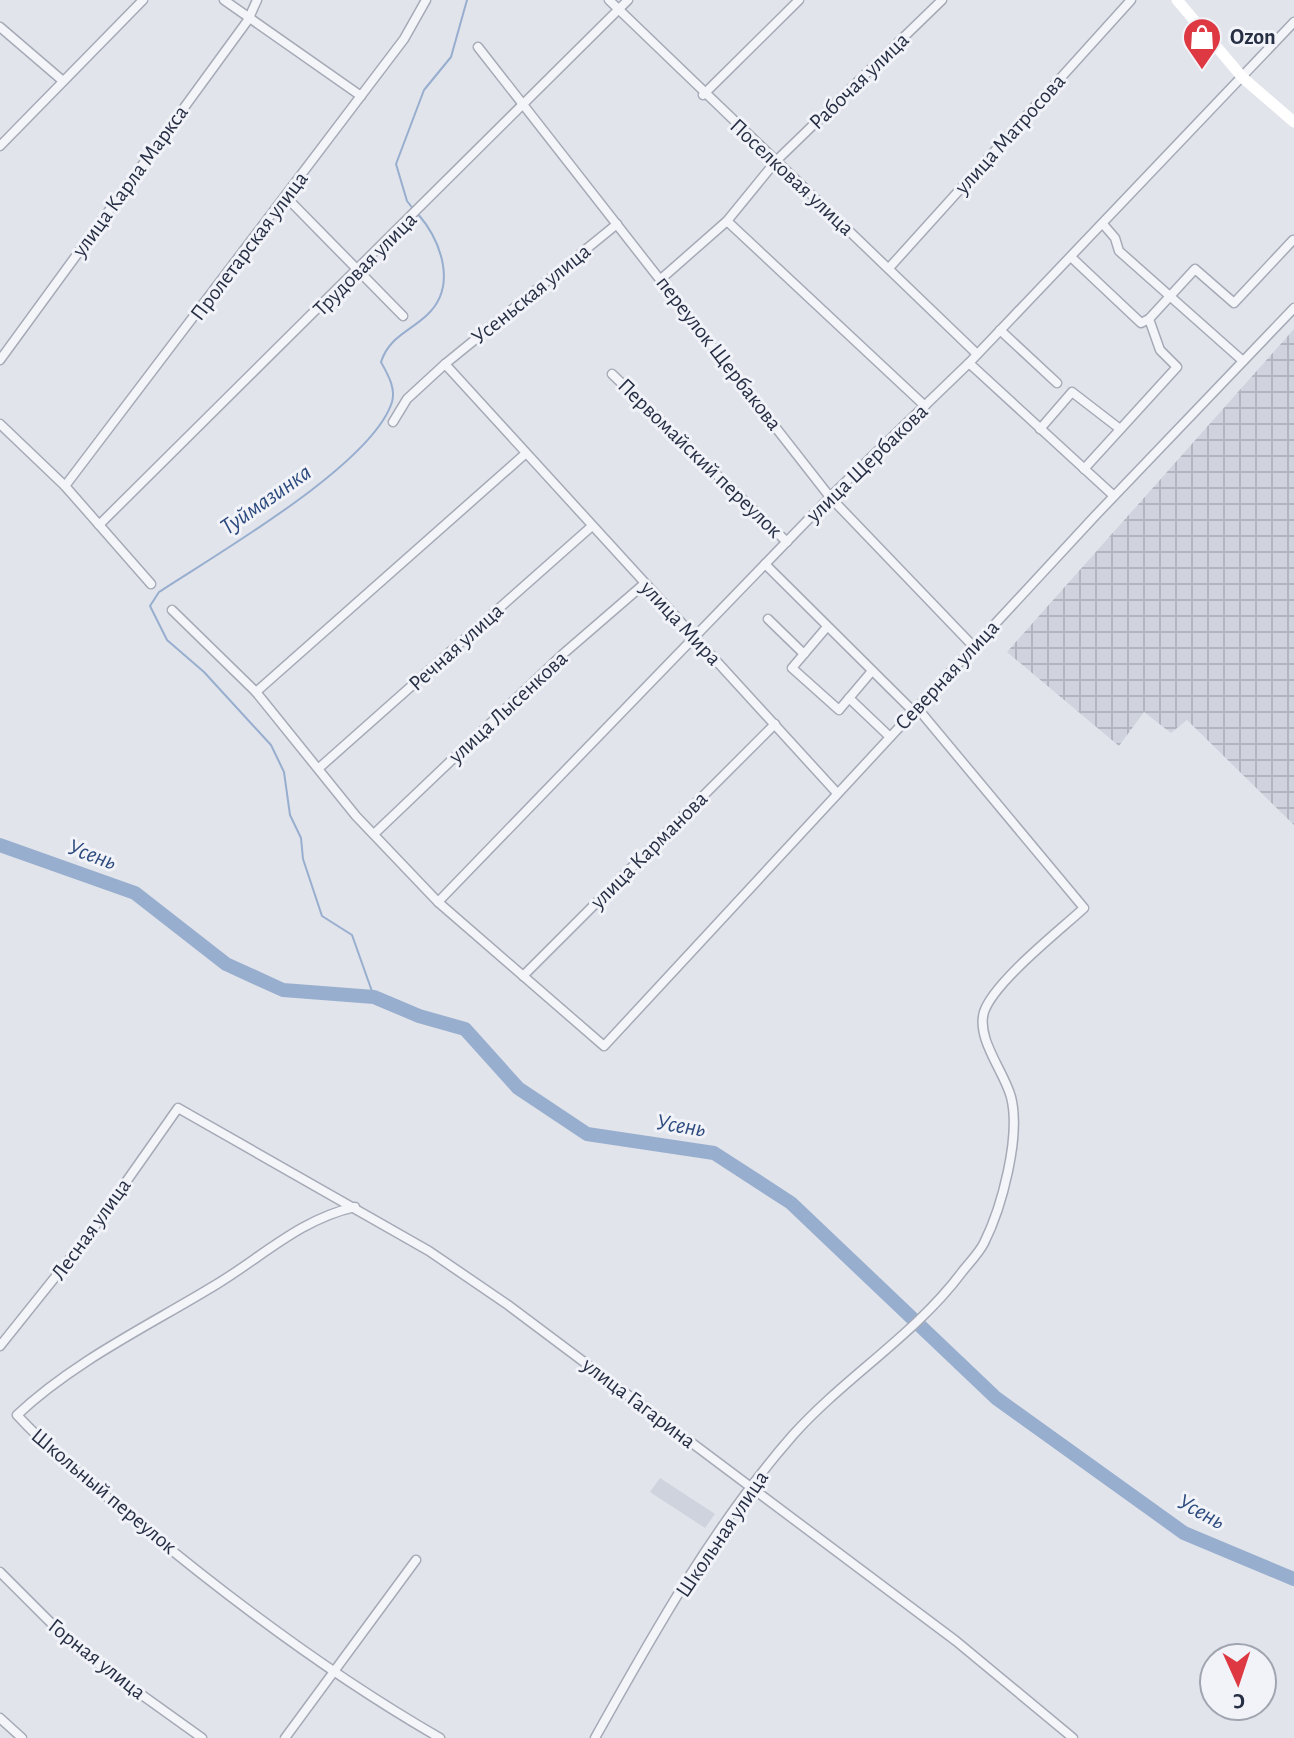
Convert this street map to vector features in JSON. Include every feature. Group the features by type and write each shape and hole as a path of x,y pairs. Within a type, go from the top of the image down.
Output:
{"street":[{"path":"0,146 143,0"},
{"path":"224,0 248,20 361,96"},
{"name":"улица Карла Маркса","path":"0,360 248,20 257,0"},
{"name":"Пролетарская улица","path":"65,486 404,39 426,0"},
{"name":"Поселковая улица","path":"609,0 703,95 977,354"},
{"name":"Трудовая улица","path":"99,525 359,271 628,0"},
{"path":"703,95 799,0"},
{"name":"Рабочая улица","path":"661,279 727,221 776,161 942,0"},
{"name":"улица Матросова","path":"889,268 1131,0"},
{"path":"1177,0 1243,78 1294,122"},
{"name":"улица Щербакова","path":"438,902 830,497 969,363 1294,22"},
{"path":"0,27 63,81"},
{"name":"переулок Щербакова","path":"478,47 520,106 661,279 830,497 974,647"},
{"path":"286,197 403,316"},
{"path":"727,221 925,406"},
{"name":"Усеньская улица","path":"393,422 407,399 445,364 617,224"},
{"path":"1103,224 1115,238 1119,251 1169,299 1243,361"},
{"path":"1071,257 1141,323 1149,319 1195,269 1234,303 1293,240"},
{"name":"Северная улица","path":"523,976 604,1046 837,793 917,712 1114,496 1294,308"},
{"path":"1084,469 1177,367 1160,350 1149,319"},
{"path":"1000,330 1057,383"},
{"path":"969,363 1114,496"},
{"name":"улица Мира","path":"445,364 837,793"},
{"name":"Первомайский переулок","path":"612,374 787,542"},
{"path":"1040,429 1072,392 1089,406 1098,409 1120,429"},
{"path":"0,424 65,486 151,584"},
{"path":"256,692 525,454"},
{"name":"Речная улица","path":"319,768 592,526"},
{"name":"Первомайский переулок","path":"765,564 826,628 917,712 1084,908 996,990 984,1013 985,1036 1011,1096 1015,1127 1013,1152 984,1244 946,1294"},
{"name":"улица Лысенкова","path":"374,834 563,654 644,584"},
{"path":"172,610 256,692 374,834 438,902 523,976"},
{"path":"768,619 804,654"},
{"path":"826,628 792,668 839,710 872,671"},
{"path":"849,698 890,737"},
{"name":"улица Карманова","path":"523,976 775,724"},
{"name":"улица Гагарина","path":"178,1108 429,1251 508,1305 956,1641 1073,1738"},
{"name":"Лесная улица","path":"0,1346 88,1236 178,1108"},
{"name":"Школьный переулок","path":"355,1207 333,1212 295,1230 246,1265 110,1348 17,1415 42,1443 170,1549 333,1673 440,1738"},
{"name":"Школьная улица","path":"595,1738 634,1668 751,1486 796,1432 946,1294"},
{"path":"285,1738 416,1560"},
{"name":"Горная улица","path":"0,1572 75,1647 202,1738"},
{"path":"0,1718 22,1738"}],"shaded area":[{"path":"1294,329 1294,825 1187,720 1171,733 1144,712 1119,746 1007,652"},
{"path":"660,1478 715,1514 705,1528 650,1492"}],"waterway":[{"name":"Туймазинка","path":"414,210 407,201 396,164 424,90 451,57 467,0"},
{"name":"Туймазинка","path":"374,997 352,935 322,916 303,859 301,838 290,815 284,772 271,745 204,672 167,640 150,606 159,592 289,507 324,480 379,427 393,397 391,382 381,362 389,346 427,315 442,291 444,277 439,250 418,214"},
{"name":"Усень","path":"0,845 135,893 226,964 283,990 374,997 419,1016 465,1029 518,1088 587,1134 714,1153 791,1203 996,1398 1184,1533 1294,1579"}],"place":[{"name":"Ozon","path":"1202,71"}]}
